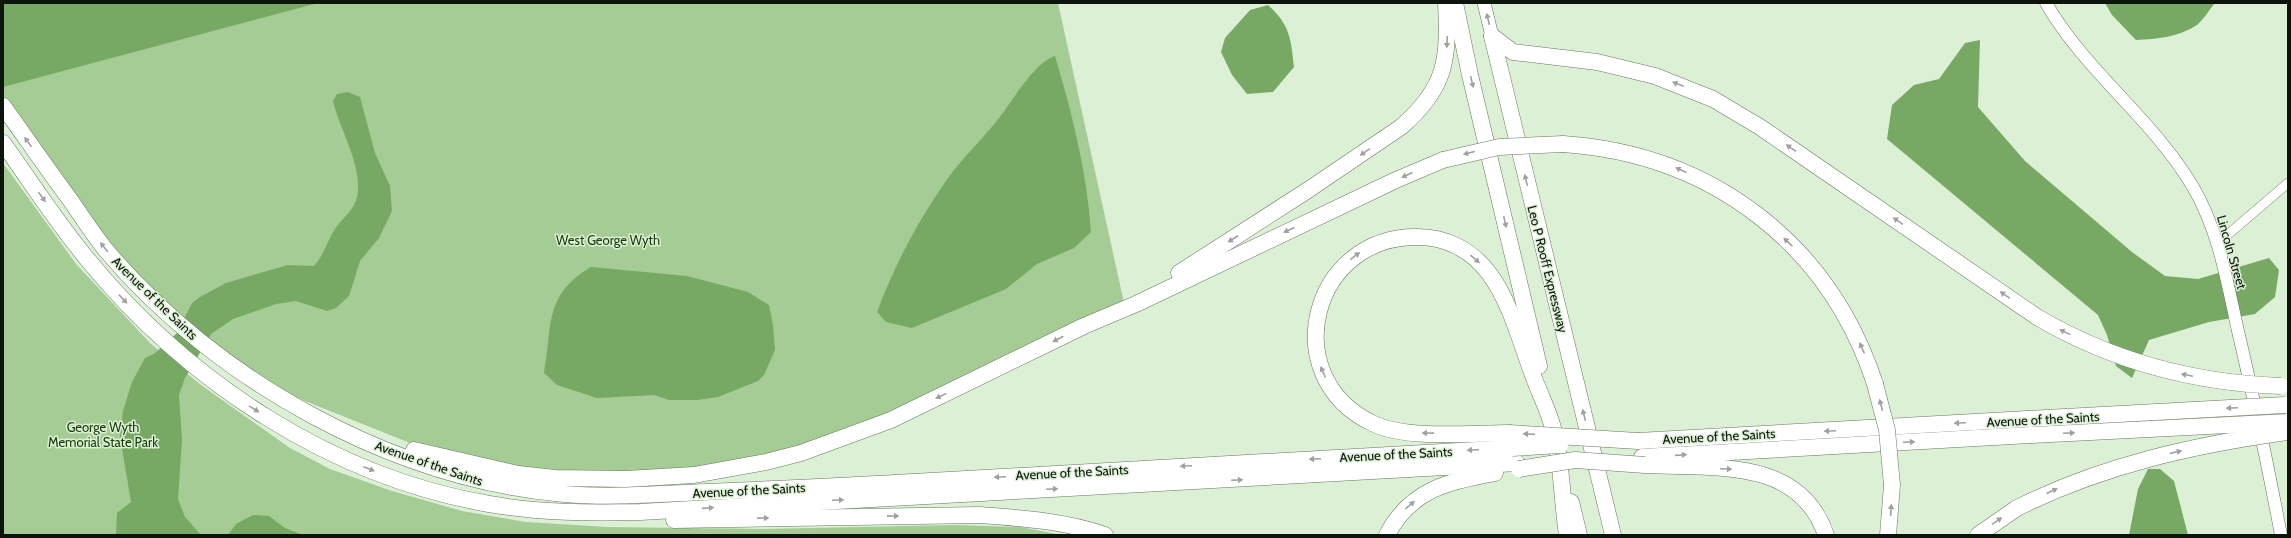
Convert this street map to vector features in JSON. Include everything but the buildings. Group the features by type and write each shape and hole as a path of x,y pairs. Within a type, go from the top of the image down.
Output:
{"highway":[{"path":"1084,326 1184,270 1228,243 1358,156 1415,115 1431,94 1444,66 1447,48 1446,3"},
{"path":"1455,3 1470,75 1579,535"},
{"path":"1492,36 1513,52 1597,62 1628,68 1662,78 1713,99 1760,127 2037,317 2106,352 2168,371 2232,383 2284,386"},
{"name":"Leo P Rooff Expressway","path":"1492,36 1613,535"},
{"name":"Avenue of the Saints","path":"3,106 103,246 135,282 193,337 235,368 279,396 349,434 426,464 491,484 561,494 606,496 812,487 1511,441 1638,441 2286,405"},
{"name":"Avenue of the Saints","path":"3,143 87,259 145,322 222,388 296,434 357,465 426,489 488,504 524,509 564,512 640,512 1518,466 1575,460 1643,461 2030,435 2288,422"},
{"path":"349,434 518,474 555,478 619,479 694,475 801,453 858,433 952,390 1084,326 1136,304 1396,180 1443,160 1499,147 1563,144 1590,146 1652,159 1712,185 1750,209 1790,243 1825,283 1855,334 1875,384 1887,430 1892,485 1888,535"},
{"path":"1511,441 1412,433 1394,430 1373,424 1343,404 1333,392 1320,364 1315,335 1318,310 1323,297 1344,266 1355,256 1378,243 1409,237 1438,238 1465,251 1477,260 1497,285 1554,432 1567,535"},
{"path":"1978,535 2017,508 2065,485 2141,460 2207,445 2288,432"},
{"path":"1643,461 1737,469 1765,475 1788,486 1805,501 1819,520 1826,535"},
{"path":"1387,535 1400,514 1430,490 1453,481 1518,466"},
{"path":"1601,484 1619,535"},
{"path":"488,504 549,517 626,521 979,515 1028,518 1073,526 1105,535"}],"main road":[{"name":"Leo P Rooff Expressway","path":"1484,3 1492,36"},
{"name":"Lincoln Street","path":"2046,3 2076,44 2169,152 2182,170 2204,207 2222,257 2281,535"}],"street":[{"path":"2218,243 2288,183"}],"green space":[{"name":"West George Wyth","path":"239,3 1058,3 1124,303 801,453 694,475 590,479 521,466 450,459 255,381 135,282 3,106 3,60"},
{"name":"George Wyth Memorial State Park","path":"3,163 76,264 151,344 201,385 290,448 330,469 392,491 462,511 526,522 608,527 763,529 954,525 1021,527 1061,535 3,535"}],"shaded area":[{"path":"3,3 318,3 3,87"},
{"path":"2105,3 2215,3 2200,23 2190,29 2168,37 2136,40 2112,15"},
{"path":"1268,5 1281,19 1288,33 1292,48 1294,67 1273,92 1247,94 1232,75 1221,52 1225,38 1250,10"},
{"path":"1980,40 1978,107 2025,161 2132,252 2165,276 2198,279 2269,258 2279,270 2275,297 2255,314 2209,322 2149,340 2132,378 2116,366 2107,335 2098,315 1887,139 1892,105 1914,85 1939,79 1965,43"},
{"path":"1055,56 1078,143 1086,187 1091,232 1074,248 1037,264 1006,289 912,328 886,322 877,312 884,294 908,243 937,194 954,170 993,126 1024,83 1039,66"},
{"path":"348,92 360,97 375,153 390,186 392,211 379,238 360,261 349,296 336,308 327,311 296,301 276,304 233,319 211,334 185,378 179,395 182,440 178,499 185,517 201,535 116,535 117,513 131,502 120,437 123,411 132,382 145,358 154,354 177,333 192,303 200,297 226,283 288,265 314,266 335,229 354,205 358,193 356,167 333,101 337,94"},
{"path":"591,267 687,276 748,292 769,305 773,325 775,350 764,375 758,381 718,397 697,400 669,400 654,395 597,398 557,385 544,373 553,313 557,300 565,289 576,278"},
{"path":"2148,469 2160,469 2174,481 2188,535 2129,535 2138,489"},
{"path":"253,515 269,516 285,528 303,535 228,535 236,524"}]}
